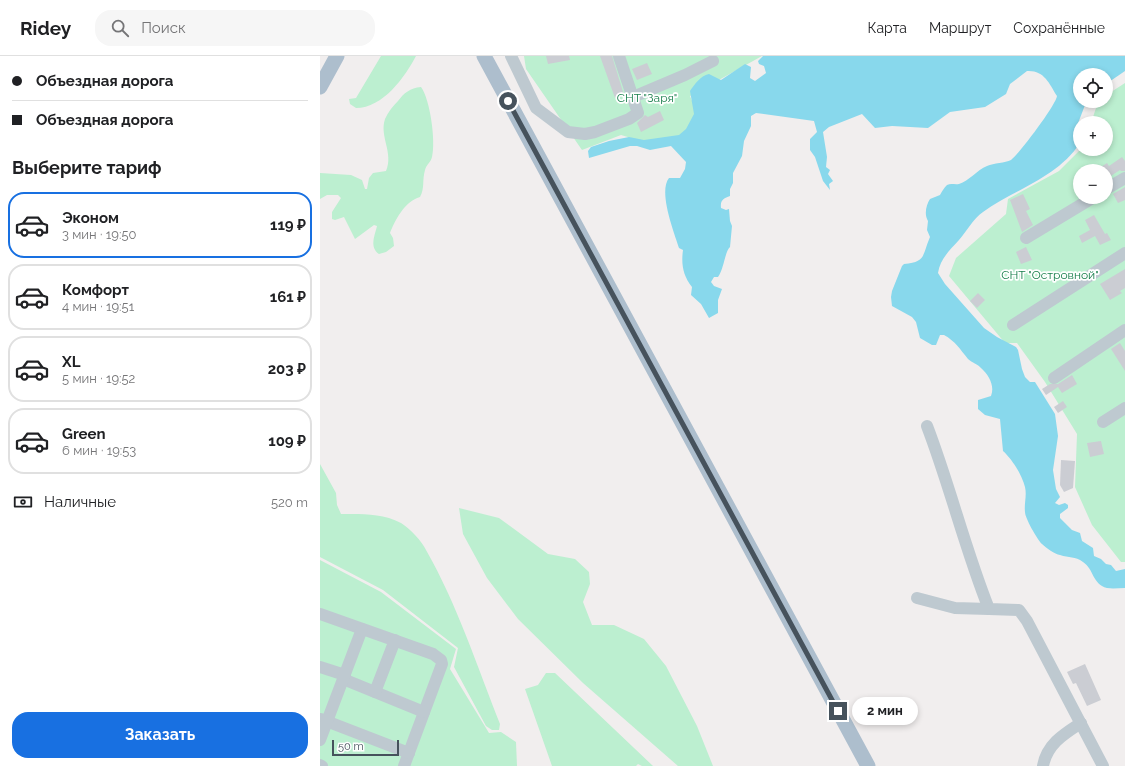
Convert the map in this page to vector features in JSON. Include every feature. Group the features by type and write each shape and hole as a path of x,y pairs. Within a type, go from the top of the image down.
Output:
{"main road":[{"path":"320,87 337,56"},
{"path":"487,57 868,766"}],"lane":[{"path":"511,56 536,108 568,132 585,134 629,120 638,113 619,56"},
{"path":"633,97 685,75 713,61"},
{"path":"1113,185 1125,178"},
{"path":"1026,238 1082,204"},
{"path":"1013,325 1125,254"},
{"path":"1054,378 1125,330"},
{"path":"1103,422 1125,408"},
{"path":"927,426 940,458 946,483 973,568 989,609"},
{"path":"917,598 955,608 1019,610 1027,621 1082,723 1103,766"},
{"path":"320,614 433,654 441,660 442,664 404,766"},
{"path":"320,740 324,720 344,677 362,629"},
{"path":"375,692 395,640"},
{"path":"320,666 375,692 424,712"},
{"path":"324,720 409,753"},
{"path":"1043,766 1049,749 1060,736 1082,723"}],"green space":[{"path":"381,56 416,56 399,82 384,97 366,107 356,108 350,104 349,99 356,98"},
{"name":"СНТ \"Заря\"","path":"524,56 762,56 690,96 699,118 682,141 655,145 621,135 582,150 526,69"},
{"name":"СНТ \"Островной\"","path":"1125,83 1125,562 1121,562 1092,525 1075,487 1077,434 1045,382 1017,343 1005,343 949,276 956,258 1006,214 1008,199 1059,171 1074,156 1113,156 1113,116 1093,116 1096,108 1113,108 1113,91"},
{"path":"421,87 427,101 433,131 432,157 425,170 420,197 410,202 405,207 392,228 390,233 393,238 394,246 386,252 379,254 374,248 373,244 377,226 374,225 355,239 344,217 335,220 332,219 332,212 341,198 338,195 327,195 320,199 320,173 351,175 362,180 365,189 367,189 369,178 373,173 386,171 388,164 388,151 384,132 386,116 405,93 414,88"},
{"path":"320,464 336,493 337,505 341,514 387,517 408,528 424,546 457,613 500,724 499,730 492,730 486,726 454,667 458,648 383,590 320,557"},
{"path":"459,508 499,518 548,554 575,559 589,572 590,584 583,602 592,625 614,625 644,639 666,666 697,726 713,766 678,766 583,683 518,619 487,578 463,534"},
{"path":"320,560 381,592 456,649 450,669 489,733 501,732 516,742 517,766 320,766"},
{"path":"546,673 555,673 653,766 642,766 638,764 636,766 552,766 525,689 538,685"}],"water":[{"path":"763,56 1125,56 1125,71 1113,79 1113,68 1073,68 1073,108 1084,108 1081,116 1073,116 1073,152 1048,174 995,204 979,215 946,255 941,263 938,273 945,284 984,328 1016,347 1018,350 1025,377 1030,382 1035,382 1055,414 1058,436 1053,470 1056,489 1060,497 1055,503 1059,505 1065,503 1068,505 1068,508 1060,514 1060,518 1072,530 1080,533 1082,541 1093,548 1094,556 1101,559 1106,564 1111,565 1116,571 1125,569 1125,588 1107,588 1102,586 1098,583 1087,565 1083,562 1075,558 1056,553 1042,544 1027,519 1025,509 1026,490 1022,477 1010,458 1003,451 1000,419 985,415 978,409 978,400 991,396 992,385 989,377 980,367 971,362 948,337 940,335 936,345 932,345 920,338 916,322 912,317 892,306 892,291 902,266 904,264 920,260 930,237 927,230 928,221 926,213 927,204 930,199 940,195 947,185 963,183 983,168 1011,160 1037,129 1055,101 1057,96 1048,82 1042,75 1033,71 1027,71 1010,84 1006,94 985,107 950,112 928,128 892,126 875,128 862,114 829,127 823,132 827,157 826,167 830,170 828,174 833,181 829,184 830,190 823,181 815,157 810,150 810,139 817,132 814,121 756,113 751,116 751,126 744,141 742,156 733,173 733,183 730,189 730,196 724,199 721,203 721,208 726,210 729,209 732,226 730,247 720,274 718,277 714,277 711,282 714,286 722,289 718,300 718,313 709,318 701,304 691,295 692,287 683,270 683,250 679,248 666,202 666,184 669,178 680,178 685,169 686,162 671,146 650,150 637,146 630,146 589,158 588,151 591,147 609,141 629,137 644,140 679,135 686,129 694,114 690,91 700,78 709,74 721,80 745,64 751,67 750,78 755,81 766,73 764,66 759,64 758,61"}],"building":[{"path":"546,56 569,56 570,60 548,64"},
{"path":"600,56 612,56 624,95 615,98"},
{"path":"647,63 652,74 637,80 632,69"},
{"path":"660,111 664,120 641,132 637,123 645,115 648,117"},
{"path":"1122,157 1125,161 1125,171 1120,170 1113,174 1112,164"},
{"path":"1125,187 1125,200 1118,203 1113,194"},
{"path":"1023,194 1030,209 1026,211 1033,225 1022,232 1010,200"},
{"path":"1094,215 1105,234 1107,233 1111,240 1100,245 1095,236 1082,243 1079,236 1090,230 1085,220"},
{"path":"1026,247 1032,260 1021,264 1016,252"},
{"path":"1125,269 1125,288 1120,291 1122,293 1110,300 1100,284"},
{"path":"978,293 985,300 977,308 970,301"},
{"path":"1120,343 1125,351 1125,371 1111,349"},
{"path":"1072,375 1077,384 1062,393 1058,387 1046,395 1042,389 1050,384 1058,384"},
{"path":"1063,401 1067,407 1058,413 1054,407"},
{"path":"1101,441 1104,454 1090,457 1087,443"},
{"path":"1061,460 1075,461 1073,488 1064,492 1060,485"},
{"path":"1085,664 1101,700 1087,706 1076,683 1073,684 1067,672"}],"route":[{"path":"508,101 838,711"}]}
